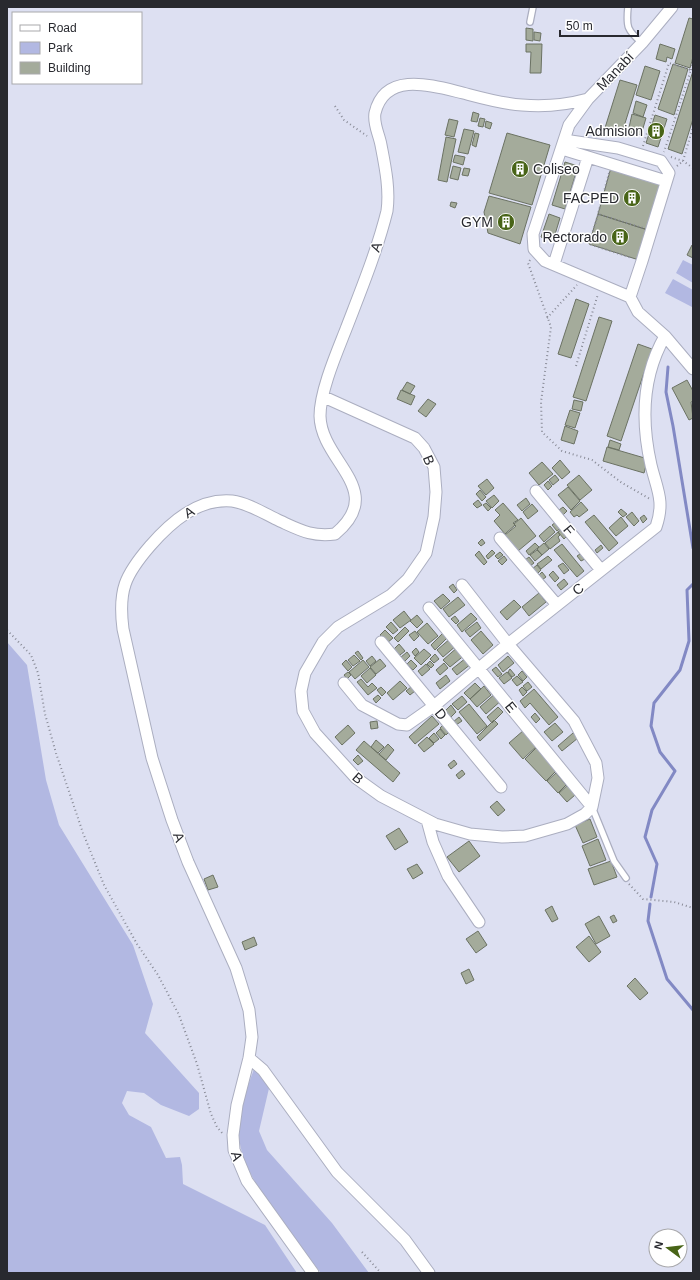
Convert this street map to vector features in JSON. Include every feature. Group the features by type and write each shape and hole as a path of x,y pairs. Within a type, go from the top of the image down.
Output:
{"street":[{"name":"Manabí","path":"534,249 534,234 569,125 588,99 642,44 672,7"},
{"name":"A","path":"313,1273 247,1181 235,1155 233,1135 237,1105 249,1058 251,1030 249,1010 243,986 188,862 152,758 129,658 122,616 121,602 123,589 133,566 154,542 191,509 212,502 232,501 247,506 305,533 323,536 335,534 351,517 356,503 353,485 323,433 320,417 331,367 387,211 388,193 381,143 374,124 377,105 382,96 388,91 409,84 426,84 521,105 568,105 588,99"},
{"path":"563,144 618,148 661,161 667,177 630,297"},
{"path":"563,144 588,157 667,177"},
{"path":"612,164 618,148"},
{"path":"554,264 588,157"},
{"path":"534,249 545,261 630,297 638,312 665,336 693,369"},
{"name":"C","path":"344,683 362,705 398,724 407,725 434,706 508,644 656,527 661,505 651,463 644,406 647,384 658,349 665,336"},
{"name":"B","path":"324,397 415,438 424,448 434,467 436,492 434,517 426,553 408,579 391,595 338,627 323,642 305,673 301,691 303,711 315,733 356,778 381,796 435,824 470,834 525,836 567,824 585,814 592,807"},
{"name":"F","path":"536,491 601,570"},
{"path":"500,538 557,605"},
{"path":"462,586 508,644 574,721 594,758 598,778 592,807"},
{"name":"E","path":"429,608 592,807"},
{"name":"D","path":"380,642 501,787"},
{"path":"427,820 433,842 448,876 479,922"},
{"path":"249,1058 263,1070 337,1172 405,1240 429,1273"}],"lane":[{"path":"530,22 533,7"},
{"path":"628,7 627,20 630,32 642,44"},
{"path":"592,807 614,861 626,878"}],"path":[{"path":"663,154 693,62"},
{"path":"643,147 670,63 691,70"},
{"path":"335,106 344,120 357,131 381,143"},
{"path":"667,177 683,161 693,127"},
{"path":"683,161 693,168"},
{"path":"612,164 589,244 642,261"},
{"path":"598,214 651,231"},
{"path":"534,249 528,263 551,327 541,402 542,432 562,451 592,460 622,483 661,505"},
{"path":"547,318 583,278"},
{"path":"576,366 601,285"},
{"path":"7,630 31,656 38,673 45,714 56,753 83,833 104,885 136,944 158,975 179,1015 197,1064 217,1128 223,1134 233,1135"},
{"path":"626,878 632,888 643,899 674,902 693,908"},
{"path":"362,1252 381,1273"}],"green space":[{"path":"683,260 693,265 693,283 676,273"},
{"path":"673,279 693,290 692,307 665,293"},
{"path":"7,642 27,665 46,780 59,825 133,945 153,1004 145,1033 199,1093 199,1109 189,1116 161,1105 144,1093 127,1091 122,1103 129,1115 151,1127 166,1158 180,1157 183,1184 265,1225 297,1273 7,1273"},
{"path":"254,1069 270,1084 259,1131 267,1150 332,1223 369,1273 321,1273 284,1226 258,1188 241,1151 239,1134 240,1118 248,1085"}],"building":[{"path":"689,18 693,19 693,57 690,68 675,63"},
{"path":"526,28 533,29 533,41 526,40"},
{"path":"534,32 541,33 540,41 534,40"},
{"path":"526,44 542,44 541,73 530,73 531,52 526,52"},
{"path":"660,44 675,49 672,59 667,57 666,62 656,59"},
{"path":"673,64 688,69 674,115 658,109"},
{"path":"645,66 660,71 651,100 636,95"},
{"path":"693,71 693,119 682,154 668,149"},
{"path":"620,80 637,85 621,136 604,131"},
{"path":"636,101 647,105 643,117 633,113"},
{"path":"473,112 479,114 477,122 471,121"},
{"path":"632,114 646,118 641,135 628,132"},
{"name":"Admision","path":"655,115 667,119 658,147 646,143"},
{"path":"480,118 485,119 483,127 478,126"},
{"path":"449,119 458,121 454,137 445,135"},
{"path":"486,121 492,123 490,129 485,127"},
{"path":"464,129 474,131 468,154 458,152"},
{"path":"475,133 479,134 476,147 472,145"},
{"name":"Coliseo","path":"507,133 550,145 532,205 489,193"},
{"path":"446,137 456,139 447,182 438,180"},
{"path":"455,155 465,157 463,165 453,162"},
{"path":"565,162 578,166 565,209 552,205"},
{"name":"FACPED","path":"612,164 666,181 651,231 598,214"},
{"path":"453,166 461,168 458,180 450,178"},
{"path":"464,168 470,169 468,176 462,175"},
{"name":"GYM","path":"489,196 531,207 520,244 488,233 484,212"},
{"path":"451,202 457,203 455,208 450,206"},
{"path":"549,214 560,218 553,241 541,237"},
{"name":"Rectorado","path":"598,214 651,231 642,261 589,244"},
{"path":"692,245 693,246 693,258 687,255"},
{"path":"576,299 589,304 571,358 558,354"},
{"path":"599,317 612,321 586,401 573,397"},
{"path":"638,344 652,349 621,441 607,436"},
{"path":"687,380 693,391 693,401 691,402 693,418 689,420 672,388"},
{"path":"407,382 415,386 410,394 402,390"},
{"path":"401,390 415,396 411,405 397,399"},
{"path":"428,399 436,404 426,417 418,411"},
{"path":"574,400 583,402 581,411 572,409"},
{"path":"570,410 580,413 575,428 565,425"},
{"path":"565,426 578,431 574,444 561,440"},
{"path":"610,440 621,444 619,450 608,447"},
{"path":"607,447 648,459 644,473 603,461"},
{"path":"560,460 570,472 562,479 552,468"},
{"path":"542,462 553,474 539,485 529,473"},
{"path":"555,475 559,480 553,485 549,480"},
{"path":"579,475 592,490 580,500 567,485"},
{"path":"487,479 494,488 486,495 478,486"},
{"path":"548,481 552,486 548,490 544,485"},
{"path":"568,487 580,501 571,510 558,495"},
{"path":"480,490 486,497 482,501 476,494"},
{"path":"494,495 499,501 492,508 486,501"},
{"path":"526,498 530,504 522,511 517,505"},
{"path":"478,500 482,505 477,508 473,504"},
{"path":"581,502 588,510 579,517 577,515 574,517 570,512"},
{"path":"486,503 491,508 488,511 483,505"},
{"path":"503,503 518,520 513,523 515,525 505,534 494,521 500,515 495,510"},
{"path":"532,504 538,511 528,519 523,512"},
{"path":"563,507 567,511 563,515 559,510"},
{"path":"621,509 627,514 623,517 618,512"},
{"path":"632,512 639,521 634,526 626,517"},
{"path":"594,515 618,543 609,551 585,522"},
{"path":"644,515 647,519 643,523 640,518"},
{"path":"621,517 628,526 616,536 609,528"},
{"path":"521,518 536,536 518,551 505,535 516,526 514,524"},
{"path":"556,522 561,528 557,531 552,525"},
{"path":"550,526 555,532 544,542 539,536"},
{"path":"562,529 568,535 564,539 558,532"},
{"path":"558,532 560,535 558,537 560,541 550,549 545,543"},
{"path":"482,539 485,543 481,546 478,543"},
{"path":"535,543 539,547 529,555 526,551"},
{"path":"544,543 549,549 542,555 537,549"},
{"path":"562,544 584,571 577,577 554,550"},
{"path":"601,545 603,548 597,553 595,550"},
{"path":"492,550 495,553 488,559 486,556"},
{"path":"537,550 542,555 535,561 530,555"},
{"path":"479,551 487,562 484,565 475,555"},
{"path":"500,552 503,555 498,559 495,556"},
{"path":"580,554 585,559 581,561 577,556"},
{"path":"504,556 507,560 502,565 498,561"},
{"path":"548,556 552,560 541,569 537,564"},
{"path":"529,557 534,563 530,566 525,560"},
{"path":"563,563 569,570 564,574 558,566"},
{"path":"537,565 541,570 537,574 532,569"},
{"path":"553,571 559,578 555,582 549,575"},
{"path":"542,572 546,577 542,580 538,576"},
{"path":"564,579 568,584 561,590 557,585"},
{"path":"453,584 457,590 454,593 449,587"},
{"path":"539,593 546,602 529,616 522,607"},
{"path":"443,594 450,601 441,609 434,601"},
{"path":"458,597 465,605 449,617 443,609"},
{"path":"514,600 521,607 507,620 500,612"},
{"path":"404,611 411,620 400,628 393,620"},
{"path":"471,613 477,619 462,632 457,625"},
{"path":"417,615 423,622 417,628 410,621"},
{"path":"455,616 459,621 456,624 451,619"},
{"path":"391,622 398,630 393,634 386,627"},
{"path":"477,622 481,628 470,637 465,631"},
{"path":"427,623 438,636 428,644 417,632"},
{"path":"405,627 409,631 398,642 394,638"},
{"path":"385,630 393,638 387,643 380,635"},
{"path":"415,631 419,636 414,641 409,635"},
{"path":"445,631 449,636 435,650 431,645"},
{"path":"481,631 493,645 483,654 471,640"},
{"path":"451,638 457,645 443,657 437,650"},
{"path":"399,644 405,651 400,655 394,649"},
{"path":"459,646 466,654 450,667 443,660"},
{"path":"416,648 419,652 415,656 412,652"},
{"path":"424,649 431,655 421,665 414,658"},
{"path":"358,651 363,658 361,660 355,653"},
{"path":"407,652 410,656 405,661 401,657"},
{"path":"435,654 439,659 434,663 430,659"},
{"path":"354,655 360,661 353,666 348,660"},
{"path":"372,656 376,661 370,666 366,661"},
{"path":"508,656 514,663 503,672 498,665"},
{"path":"466,658 471,664 457,675 452,669"},
{"path":"380,659 386,666 376,674 370,667"},
{"path":"346,660 352,667 348,671 342,664"},
{"path":"363,660 369,667 355,679 349,672"},
{"path":"411,660 417,666 413,670 407,664"},
{"path":"430,661 434,665 431,668 427,664"},
{"path":"444,663 448,668 440,675 436,670"},
{"path":"426,664 430,669 422,676 418,671"},
{"path":"496,667 502,674 498,677 492,670"},
{"path":"370,668 376,675 367,683 361,676"},
{"path":"510,669 515,675 512,677 508,672"},
{"path":"522,671 527,677 523,681 518,675"},
{"path":"348,672 351,675 347,679 344,675"},
{"path":"507,672 512,678 504,684 499,678"},
{"path":"446,675 450,681 440,689 436,683"},
{"path":"517,676 523,682 517,686 512,680"},
{"path":"361,679 368,687 372,683 377,688 368,695 357,682"},
{"path":"400,681 407,688 393,700 387,693"},
{"path":"528,682 532,687 527,691 523,686"},
{"path":"475,683 481,689 470,699 464,693"},
{"path":"484,686 491,695 477,707 470,699"},
{"path":"381,687 386,692 382,696 377,690"},
{"path":"411,687 415,691 410,695 406,691"},
{"path":"522,687 527,692 523,696 519,690"},
{"path":"534,689 558,717 549,725 530,703 525,708 520,701"},
{"path":"497,692 503,699 486,714 480,707"},
{"path":"378,695 381,698 376,703 373,699"},
{"path":"462,696 467,702 458,710 452,704"},
{"path":"469,704 487,726 477,734 459,712"},
{"path":"451,705 456,712 451,717 445,711"},
{"path":"498,707 503,712 492,723 487,717"},
{"path":"535,713 540,719 536,723 531,717"},
{"path":"432,716 439,724 415,744 409,737"},
{"path":"459,717 462,721 456,725 453,722"},
{"path":"494,720 498,724 480,741 477,737"},
{"path":"377,721 378,728 371,729 370,722"},
{"path":"555,723 563,732 552,741 544,732"},
{"path":"348,725 355,733 342,745 335,737"},
{"path":"443,725 449,732 446,735 440,728"},
{"path":"440,729 445,735 441,739 436,733"},
{"path":"524,730 538,745 523,759 509,743"},
{"path":"434,733 439,739 434,743 429,738"},
{"path":"573,733 578,738 562,751 558,746"},
{"path":"427,737 434,744 424,752 418,745"},
{"path":"376,740 384,747 378,753 371,747"},
{"path":"364,741 400,773 393,782 356,750"},
{"path":"388,744 394,750 386,760 379,754"},
{"path":"539,745 560,767 546,781 525,759"},
{"path":"358,755 363,761 358,765 353,760"},
{"path":"454,760 457,764 451,769 448,765"},
{"path":"462,770 465,774 459,779 456,775"},
{"path":"556,773 566,785 558,793 547,781"},
{"path":"570,783 575,795 567,802 559,793"},
{"path":"497,801 505,810 498,816 490,807"},
{"path":"590,819 597,837 583,843 575,825"},
{"path":"399,828 408,842 395,850 386,836"},
{"path":"598,839 606,860 590,866 582,846"},
{"path":"469,841 480,856 459,872 447,857"},
{"path":"611,861 617,877 594,885 588,869"},
{"path":"417,864 423,873 413,879 407,869"},
{"path":"213,875 218,887 208,890 204,879"},
{"path":"552,906 558,919 552,922 545,910"},
{"path":"614,915 617,921 613,923 610,917"},
{"path":"599,916 610,936 596,944 585,924"},
{"path":"478,931 487,945 476,953 466,939"},
{"path":"589,936 601,952 589,962 576,947"},
{"path":"254,937 257,945 245,950 242,942"},
{"path":"469,969 474,980 466,984 461,973"},
{"path":"635,978 648,993 640,1000 627,986"}],"waterway":[{"path":"668,367 666,392 693,548"},
{"path":"651,897 657,864 645,837 652,810 675,771 660,752 651,726 654,703 680,670 689,641 687,590 693,584"},
{"path":"650,904 648,921 667,979 693,1010"}],"place":[{"name":"Admision","path":"656,131"},
{"name":"Coliseo","path":"520,169"},
{"name":"FACPED","path":"632,198"},
{"name":"GYM","path":"506,222"},
{"name":"Rectorado","path":"620,237"}]}
